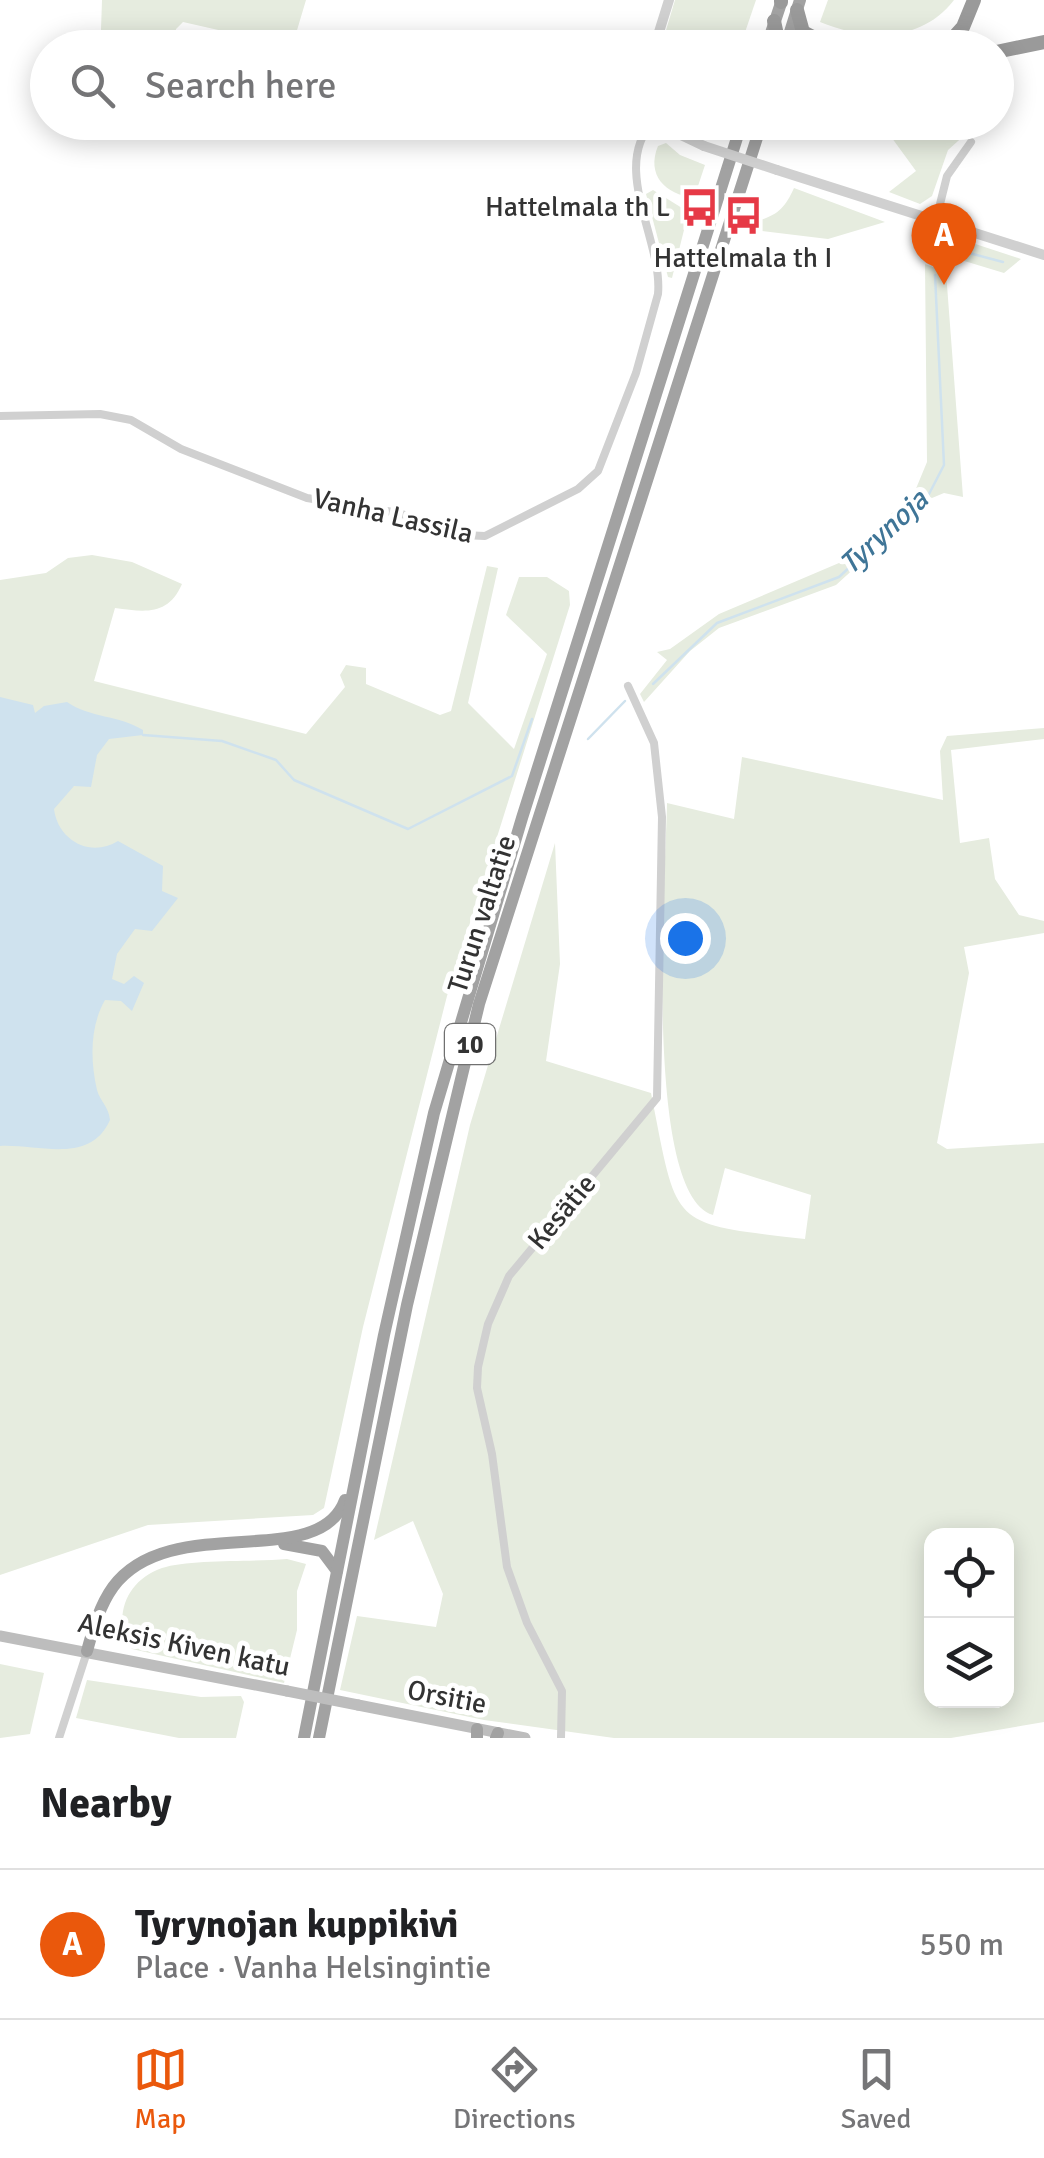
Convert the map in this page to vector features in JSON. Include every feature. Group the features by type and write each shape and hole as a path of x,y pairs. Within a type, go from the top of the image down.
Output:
{"highway":[{"path":"960,30 974,0"},
{"path":"772,30 781,1"},
{"path":"791,30 799,5"},
{"path":"799,5 804,30"},
{"path":"774,22 778,30"},
{"path":"1014,48 1044,42"},
{"name":"Turun valtatie","path":"304,1738 417,1183 453,1044 736,140"},
{"name":"Turun valtatie","path":"319,1737 420,1248 479,1004 756,140"},
{"path":"87,1651 114,1587 142,1561 164,1551 216,1542 314,1534 341,1511 359,1460"},
{"path":"257,1540 314,1547 327,1555 337,1572"}],"main road":[{"name":"Aleksis Kiven katu","path":"0,1636 358,1705"},
{"name":"Orsitie","path":"358,1705 477,1733 525,1738"}],"street":[{"path":"660,30 669,0"},
{"name":"Vanha Lassila","path":"0,416 100,414 131,420 181,448 306,498 399,513 473,537 495,534 578,489 605,462 658,294 658,271 636,160 641,140"},
{"path":"691,140 1044,254"},
{"path":"936,220 948,176 971,142"},
{"name":"Kesätie","path":"562,1738 562,1692 528,1623 507,1568 478,1368 488,1324 509,1276 657,1098 662,817 654,744 628,686"},
{"path":"60,1738 87,1651"}],"shaded area":[{"path":"102,0 306,0 297,30 218,30 183,22 176,30 101,30"},
{"path":"675,0 756,0 746,30 666,30"},
{"path":"828,0 954,0 941,14 911,30 845,30 820,22"},
{"path":"893,140 959,140 948,150 932,196 920,204 889,192 916,171"},
{"path":"666,143 680,155 705,165 694,198 674,192 656,174 658,146"},
{"path":"794,188 885,222 828,239 754,230 756,221 770,217 784,206"},
{"path":"653,190 682,208 685,226 672,278 668,277 646,194"},
{"path":"936,233 1021,259 1004,273 938,253 933,247"},
{"path":"925,264 946,272 963,497 944,493 932,498 836,585 719,628 690,651 644,702 640,694 667,660 657,652 670,649 719,614 839,563 915,491 927,462"},
{"path":"92,555 132,562 182,584 163,607 146,611 115,608 94,681 306,734 345,687 340,675 346,665 366,668 366,684 440,715 451,711 487,566 498,568 468,703 514,749 547,654 506,615 519,577 547,577 569,591 570,605 447,996 363,1327 324,1508 313,1515 148,1525 0,1575 0,580 46,573 68,558"},
{"path":"1044,728 1044,739 951,750 960,843 989,838 995,879 1019,915 1044,921 1044,933 964,947 969,973 937,1143 947,1149 1044,1143 1044,1722 951,1738 614,1738 484,1720 340,1690 357,1616 436,1627 443,1594 413,1521 374,1540 470,1125 555,843 560,964 546,1061 651,1093 675,1195 687,1211 703,1222 805,1239 811,1195 725,1168 713,1215 691,1194 676,1151 663,1027 667,803 734,819 742,757 943,800 940,751 947,736"},
{"path":"287,1559 306,1564 297,1591 297,1630 284,1683 132,1649 123,1613 131,1591 150,1574 188,1563"},
{"path":"0,1664 44,1673 30,1734 0,1738"},
{"path":"87,1680 201,1697 241,1696 244,1702 236,1738 179,1738 76,1718"}],"water":[{"path":"0,697 33,705 35,713 44,706 67,702 143,730 143,735 109,739 97,755 91,787 74,786 54,809 62,830 77,843 97,848 118,841 163,866 162,891 178,898 152,931 135,929 117,954 112,979 124,984 134,976 144,983 132,1011 121,1001 105,1000 100,1010 94,1032 93,1067 97,1090 110,1120 90,1143 77,1147 0,1146"}],"waterway":[{"path":"954,249 1003,262"},
{"name":"Tyrynoja","path":"653,684 717,623 839,577 929,494 944,465 935,275"},
{"path":"588,739 625,701"},
{"name":"Tyrynoja","path":"143,735 222,741 276,760 294,780 408,829 512,776 532,719"}],"place":[{"name":"Hattelmala th L","path":"700,207"},
{"name":"Hattelmala th I","path":"743,216"},
{"name":"Tyrynojan kuppikivi","path":"944,285"}]}
